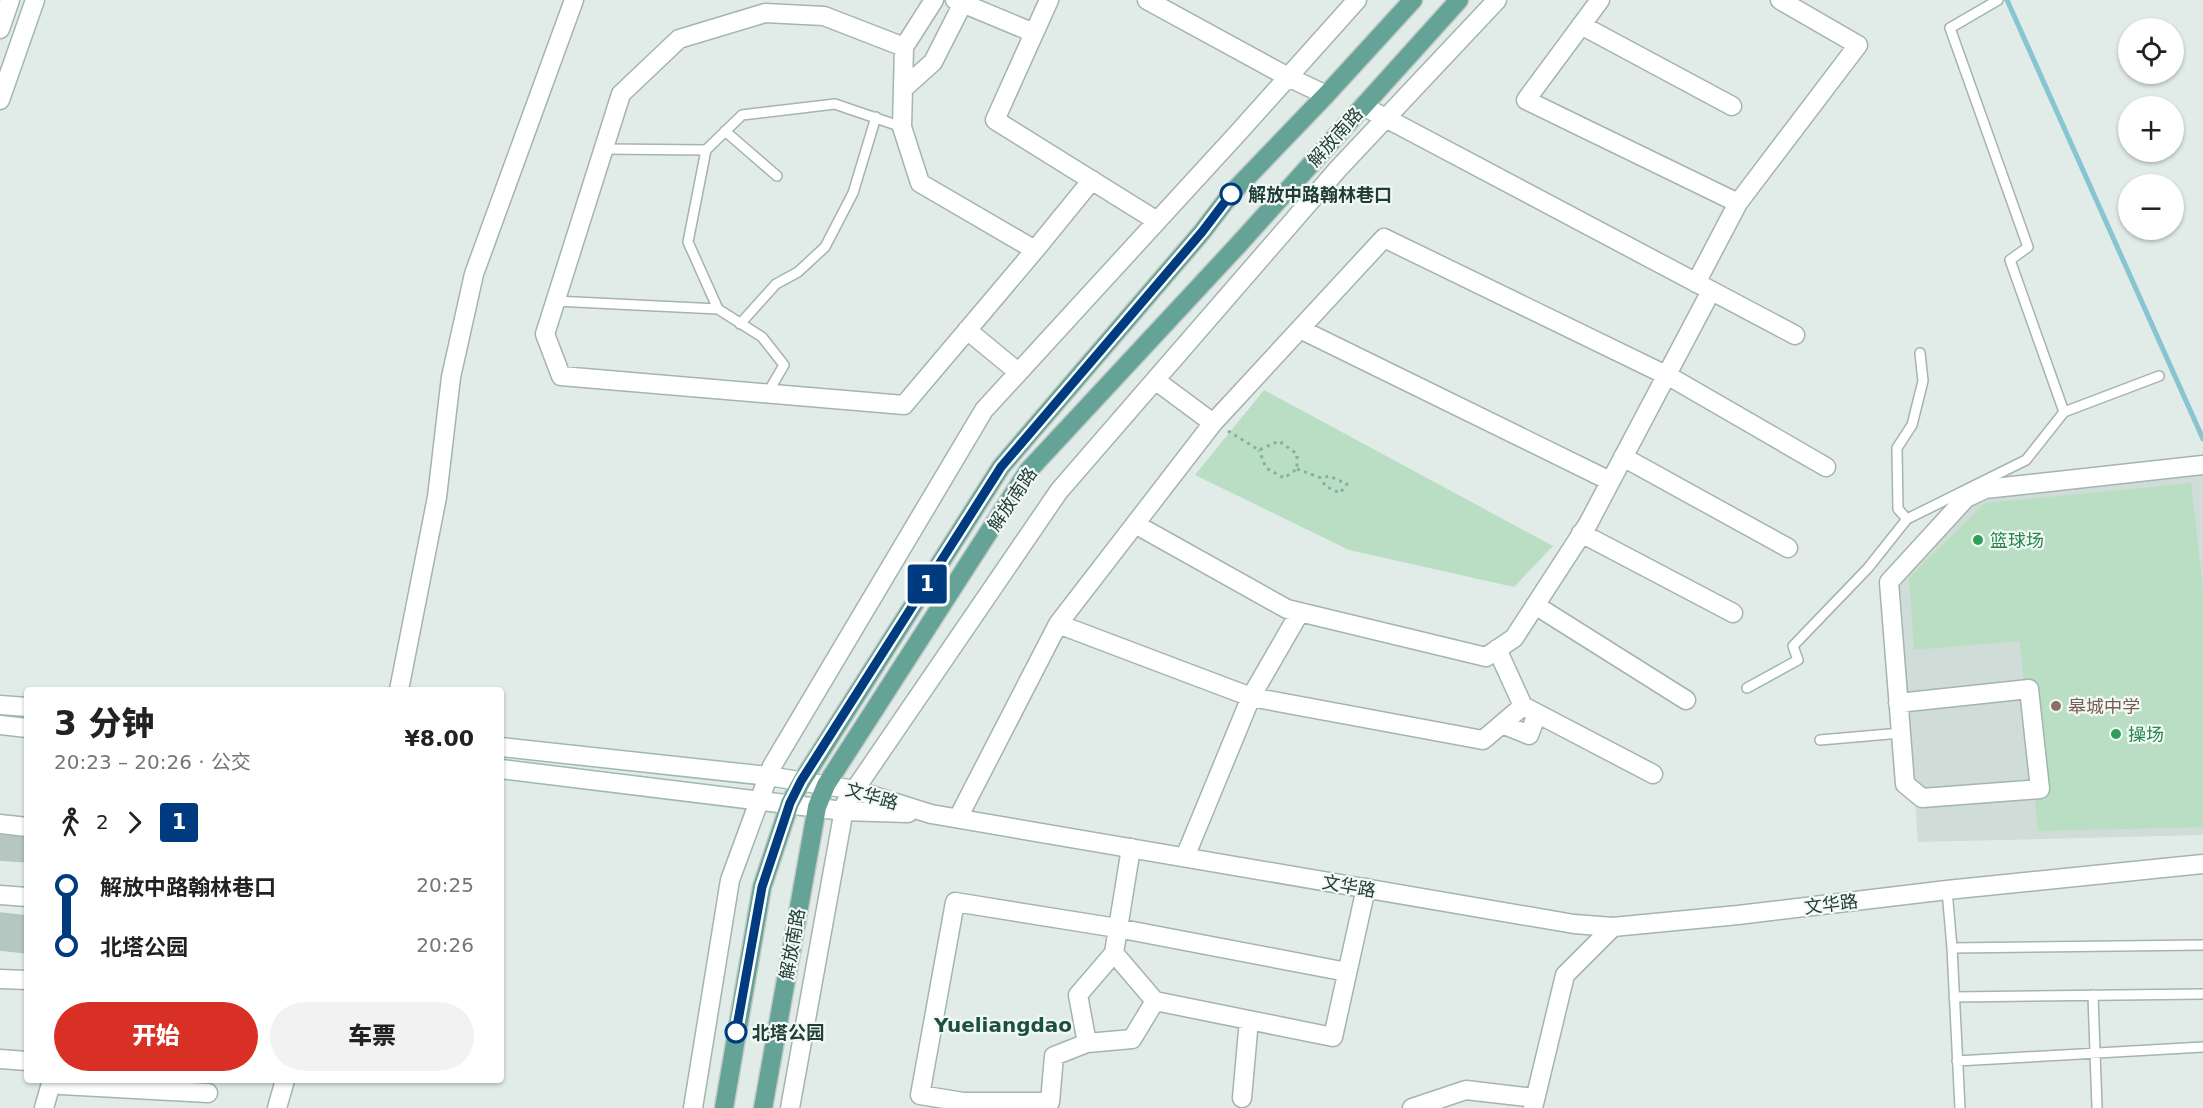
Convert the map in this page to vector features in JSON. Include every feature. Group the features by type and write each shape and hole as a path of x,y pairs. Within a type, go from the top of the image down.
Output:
{"main road":[{"name":"解放南路","path":"724,1108 762,887 790,803 801,781 1001,467 1202,232 1231,194 1413,0"},
{"name":"解放南路","path":"763,1108 817,807 826,785 1028,471 1239,244 1459,0"}],"street":[{"path":"0,29 10,0"},
{"path":"0,100 35,0"},
{"path":"400,687 437,497 451,377 474,274 574,0"},
{"path":"934,0 904,47 902,127 920,183 1035,250"},
{"path":"1049,0 995,120 1157,221"},
{"path":"1147,0 1288,77 1326,95"},
{"path":"693,1108 730,880 772,766 984,410 1357,0"},
{"path":"790,1108 845,804 1059,491 1338,169 1497,0"},
{"path":"1600,0 1526,100 1738,203"},
{"path":"1134,524 1287,609 1485,657 1514,638 1581,533 1666,375 1738,203 1858,45 1780,0"},
{"path":"903,89 933,62 959,2 1034,33"},
{"path":"904,47 824,16 765,13 679,39 621,94 545,334 561,376 904,405 1092,180"},
{"path":"1581,25 1732,106"},
{"path":"1363,106 1795,335"},
{"path":"958,818 1058,624 1213,423 1384,238 1666,375 1826,467"},
{"path":"1300,329 1610,481"},
{"path":"968,330 1018,372"},
{"path":"1155,380 1213,423"},
{"path":"1623,457 1788,548"},
{"path":"1898,703 2029,689 2040,789 1922,798 1905,784 1898,703 1889,582 1966,498 1984,489 2202,465"},
{"path":"1581,533 1733,613"},
{"path":"1535,605 1686,700"},
{"path":"1185,857 1251,697 1300,612"},
{"path":"1058,624 1251,697 1483,740 1502,724 1530,710"},
{"path":"1497,649 1530,710 1529,735 1502,724"},
{"path":"0,705 24,707"},
{"path":"1530,710 1653,774"},
{"path":"0,725 24,728"},
{"name":"文华路","path":"504,747 768,776 826,785 855,790 931,814 1574,924 1613,927 2203,864"},
{"path":"504,769 843,811 931,814"},
{"path":"0,825 24,827"},
{"path":"1087,1043 1078,995 1114,953 1131,848"},
{"path":"1114,953 1155,1001 1333,1037 1366,888"},
{"path":"0,895 24,897"},
{"path":"1155,1001 1132,1040 1087,1043 1054,1056 1050,1102 963,1102 920,1095 955,902 1117,928 1347,972"},
{"path":"1412,1108 1466,1090 1534,1103 1565,975 1613,927"},
{"path":"0,979 24,981"},
{"path":"1242,1098 1249,1020"},
{"path":"0,1059 24,1061"},
{"path":"44,1108 51,1083"},
{"path":"60,1083 61,1085 208,1093"},
{"path":"277,1108 284,1083"}],"lane":[{"path":"1996,1 1950,28 2028,247 2010,260 2064,412"},
{"path":"718,309 688,242 706,150 725,131 742,115 835,104 902,127"},
{"path":"740,324 776,284 798,272 825,248 853,193 876,117"},
{"path":"725,131 777,176"},
{"path":"603,149 706,150"},
{"path":"555,301 718,309 762,337 784,365 767,394"},
{"path":"1907,519 1898,509 1897,448 1912,425 1923,381 1920,353"},
{"path":"1748,688 1798,660 1793,645 1868,568 1907,519 2026,460 2064,412 2159,376"},
{"path":"1820,740 1901,733"},
{"path":"1947,890 1960,1108"},
{"path":"1952,948 2203,945"},
{"path":"1954,997 2203,994"},
{"path":"2093,995 2097,1108"},
{"path":"1957,1061 2203,1047"}],"path":[{"path":"1213,423 1259,450 1266,468 1284,478 1297,470"},
{"path":"1259,450 1279,441 1297,454 1297,470"},
{"path":"1297,470 1321,478 1329,476 1347,484 1340,493 1325,486 1321,478"}],"shaded area":[{"name":"操场","path":"2203,474 2203,835 1918,842 1899,577 1983,496"}],"green space":[{"path":"1264,390 1553,546 1514,587 1349,550 1195,475"},
{"name":"操场","path":"2191,483 2203,590 2203,827 2038,831 2020,641 1914,650 1909,578 1985,503"}],"building":[{"path":"0,835 24,838 24,862 0,860"},
{"path":"0,913 24,916 24,953 0,950"}],"waterway":[{"path":"2007,0 2203,439"}],"bus line":[{"name":"1","path":"736,1032 762,887 790,803 801,781 1001,467 1202,232 1231,194"}],"place":[{"name":"解放中路翰林巷口","path":"1231,194"},
{"name":"篮球场","path":"1978,540"},
{"name":"皋城中学","path":"2056,706"},
{"name":"操场","path":"2116,734"},
{"name":"北塔公园","path":"736,1032"}],"district":[{"name":"Yueliangdao","path":"1003,1025"}]}
